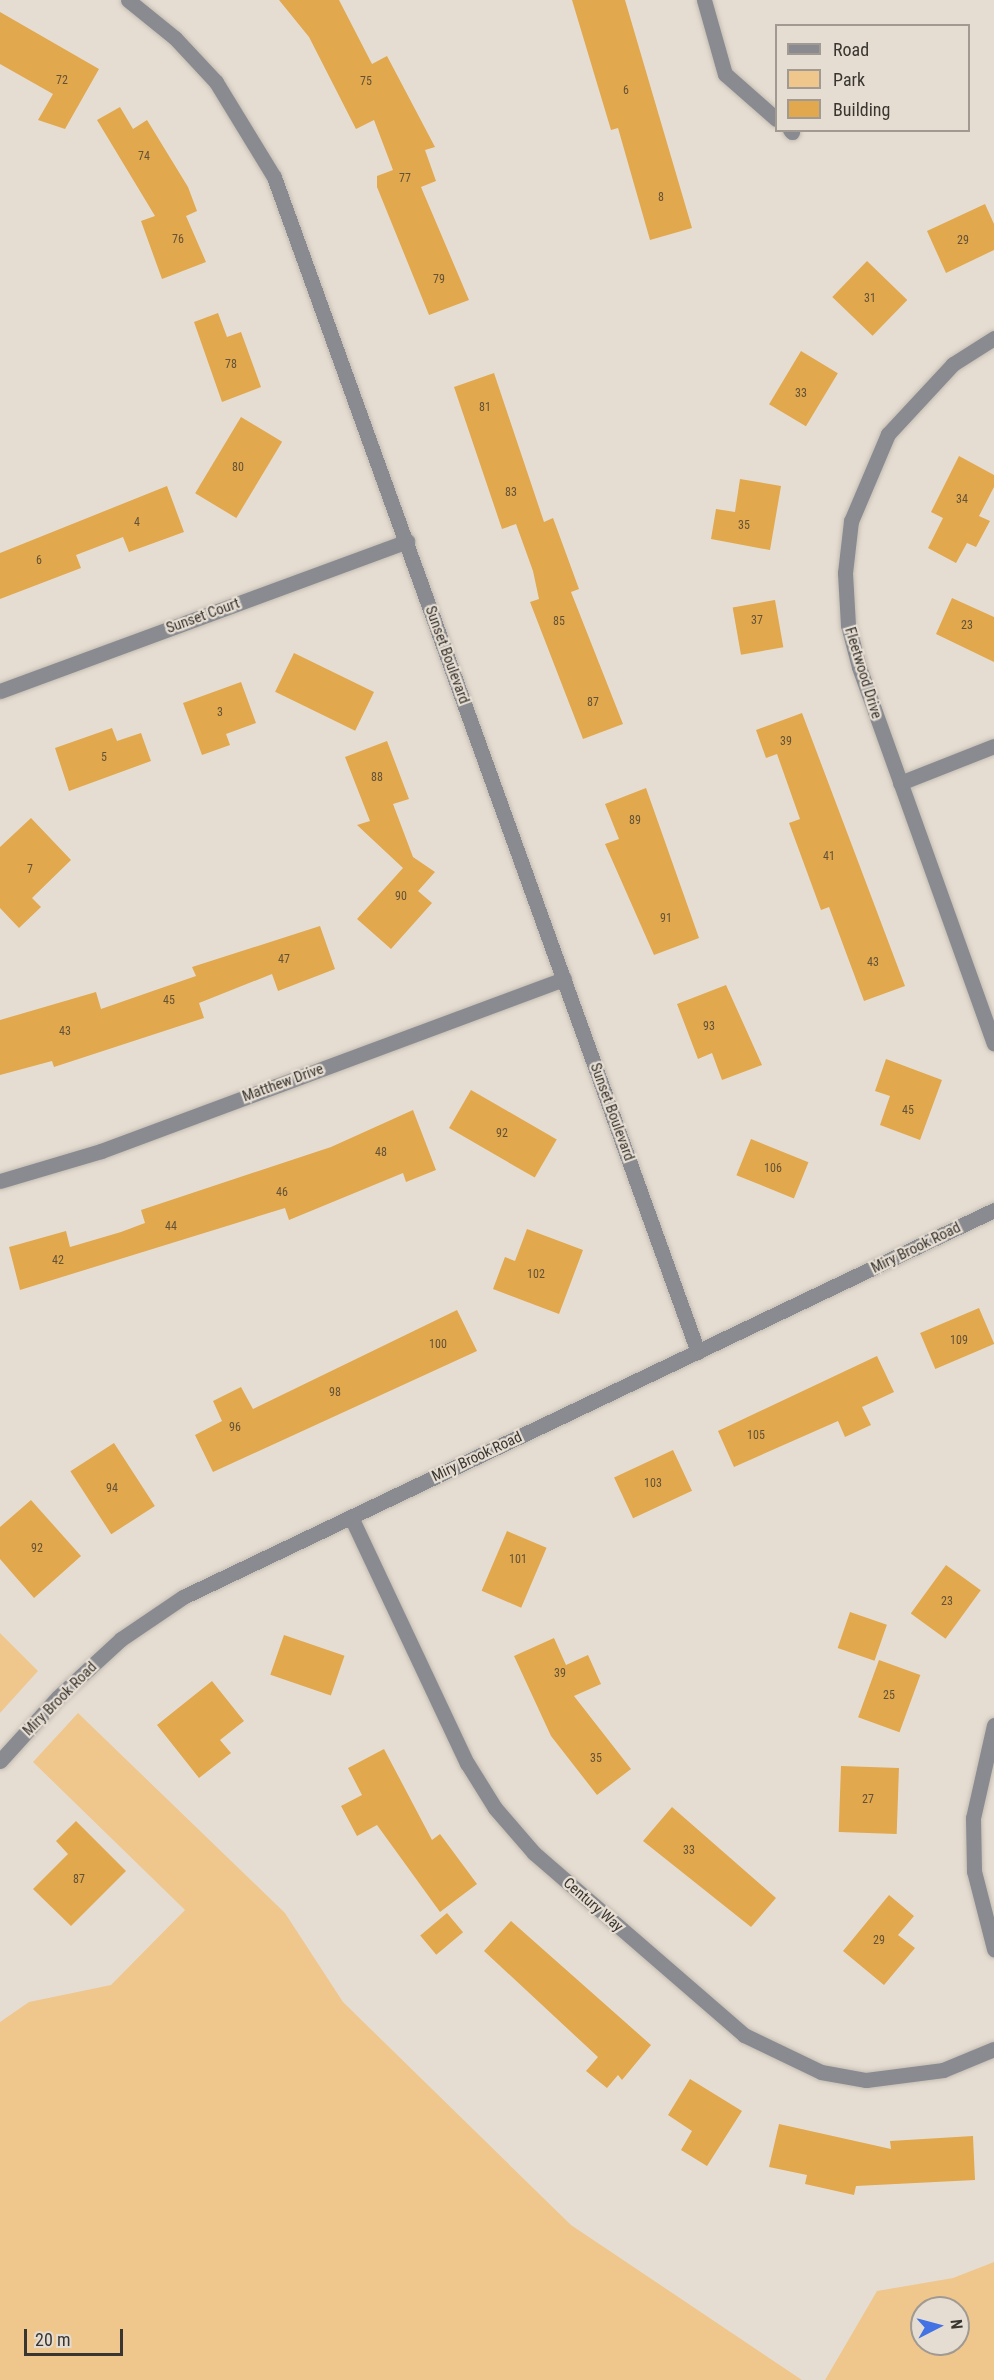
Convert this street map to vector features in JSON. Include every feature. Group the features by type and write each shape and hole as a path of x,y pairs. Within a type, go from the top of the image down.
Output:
{"street":[{"name":"Sunset Boulevard","path":"128,0 175,38 216,82 274,177 698,1352"},
{"path":"704,0 725,74 775,116"},
{"name":"Fleetwood Drive","path":"994,338 952,364 910,406 866,476 851,521 845,573 848,625 900,783 994,1044"},
{"name":"Sunset Court","path":"0,691 407,541"},
{"path":"900,783 994,746"},
{"name":"Matthew Drive","path":"0,1181 101,1151 564,979"},
{"name":"Miry Brook Road","path":"0,1761 57,1696 121,1640 183,1597 994,1210"},
{"name":"Century Way","path":"351,1517 467,1763 495,1808 534,1854 744,2035 820,2072 866,2080 943,2070 994,2049"},
{"path":"994,1725 973,1818 974,1871 994,1949"}],"green space":[{"path":"0,1633 38,1671 0,1713"},
{"path":"78,1713 285,1913 343,2002 571,2225 802,2380 0,2380 0,2022 29,2002 111,1985 185,1910 33,1762"},
{"path":"994,2262 994,2380 825,2380 877,2291 953,2278"}],"building":[{"path":"279,0 339,0 372,64 387,56 435,147 425,150 436,181 421,187 469,300 429,315 377,187 377,176 393,170 374,120 356,129 309,37"},
{"path":"572,0 625,0 692,228 650,240 618,128 611,130"},
{"path":"0,12 99,69 65,129 38,120 53,94 0,64"},
{"path":"120,107 133,129 147,120 188,187 197,211 186,216 206,262 162,279 141,221 155,216 97,120"},
{"path":"985,204 994,224 994,250 946,273 927,231"},
{"path":"867,261 907,300 873,336 832,297"},
{"path":"218,313 227,337 241,332 261,387 222,402 194,322"},
{"path":"801,351 838,373 806,426 769,404"},
{"path":"494,373 544,522 553,518 579,589 571,592 623,724 583,739 530,602 539,599 533,571 516,524 502,529 454,387"},
{"path":"241,417 282,442 236,518 195,493"},
{"path":"959,456 994,475 994,487 979,516 990,521 976,547 967,543 956,563 928,548 943,518 931,512"},
{"path":"740,479 781,486 770,550 711,539 716,509 735,512"},
{"path":"167,486 184,532 129,552 123,537 76,555 81,568 0,599 0,553"},
{"path":"952,598 994,617 994,662 936,634"},
{"path":"775,600 783,647 741,655 733,607"},
{"path":"294,653 374,692 355,731 275,692"},
{"path":"241,682 256,723 226,734 230,745 202,755 183,703"},
{"path":"802,713 905,986 864,1001 829,907 821,910 789,823 800,819 777,754 766,758 756,730"},
{"path":"112,728 117,741 141,733 151,761 69,791 55,748"},
{"path":"387,741 409,799 393,804 413,857 435,872 418,891 432,903 391,949 357,919 403,868 357,825 370,821 345,757"},
{"path":"646,788 699,938 654,955 605,844 619,839 605,804"},
{"path":"31,818 71,860 32,898 41,907 19,928 0,908 0,847"},
{"path":"320,926 335,969 278,991 272,974 199,1003 204,1018 54,1067 52,1061 0,1075 0,1020 96,992 101,1009 196,976 192,967"},
{"path":"726,985 762,1065 722,1080 712,1053 698,1059 677,1004"},
{"path":"886,1059 942,1080 920,1140 880,1125 890,1096 875,1091"},
{"path":"471,1090 557,1140 535,1178 449,1128"},
{"path":"413,1110 436,1170 406,1182 403,1173 289,1220 285,1208 20,1290 9,1247 66,1231 70,1247 121,1232 145,1223 141,1210 331,1147"},
{"path":"751,1139 808,1162 794,1198 736,1175"},
{"path":"527,1229 583,1250 559,1314 493,1289 505,1257 515,1261"},
{"path":"979,1308 994,1344 935,1369 920,1333"},
{"path":"457,1310 477,1351 213,1472 195,1435 222,1421 213,1401 241,1387 253,1409"},
{"path":"877,1356 894,1392 862,1407 871,1425 845,1437 838,1421 734,1467 718,1431"},
{"path":"114,1443 155,1506 111,1534 70,1471"},
{"path":"673,1450 692,1491 633,1518 614,1477"},
{"path":"31,1500 81,1556 34,1598 0,1559 0,1527"},
{"path":"507,1531 547,1548 521,1608 482,1591"},
{"path":"946,1565 981,1590 946,1639 911,1614"},
{"path":"850,1612 887,1625 875,1661 838,1648"},
{"path":"284,1635 345,1656 331,1696 270,1675"},
{"path":"554,1638 566,1665 588,1655 601,1684 574,1696 631,1769 597,1795 551,1736 514,1656"},
{"path":"879,1660 920,1675 899,1732 858,1717"},
{"path":"212,1681 244,1721 220,1740 231,1753 199,1778 157,1725"},
{"path":"384,1749 432,1840 440,1834 477,1884 440,1912 377,1825 357,1836 341,1806 362,1795 348,1768"},
{"path":"841,1766 899,1768 897,1834 839,1832"},
{"path":"672,1807 776,1898 751,1927 643,1841"},
{"path":"76,1821 126,1871 71,1926 33,1889 68,1854 56,1841"},
{"path":"889,1895 914,1916 898,1935 915,1948 884,1985 843,1951"},
{"path":"447,1913 463,1932 436,1955 420,1935"},
{"path":"511,1921 651,2045 622,2080 618,2075 607,2088 586,2071 598,2057 484,1951"},
{"path":"690,2079 742,2111 707,2166 681,2150 692,2131 668,2115"},
{"path":"779,2124 891,2149 890,2141 973,2136 975,2180 856,2186 854,2195 805,2184 807,2175 769,2167"}]}
